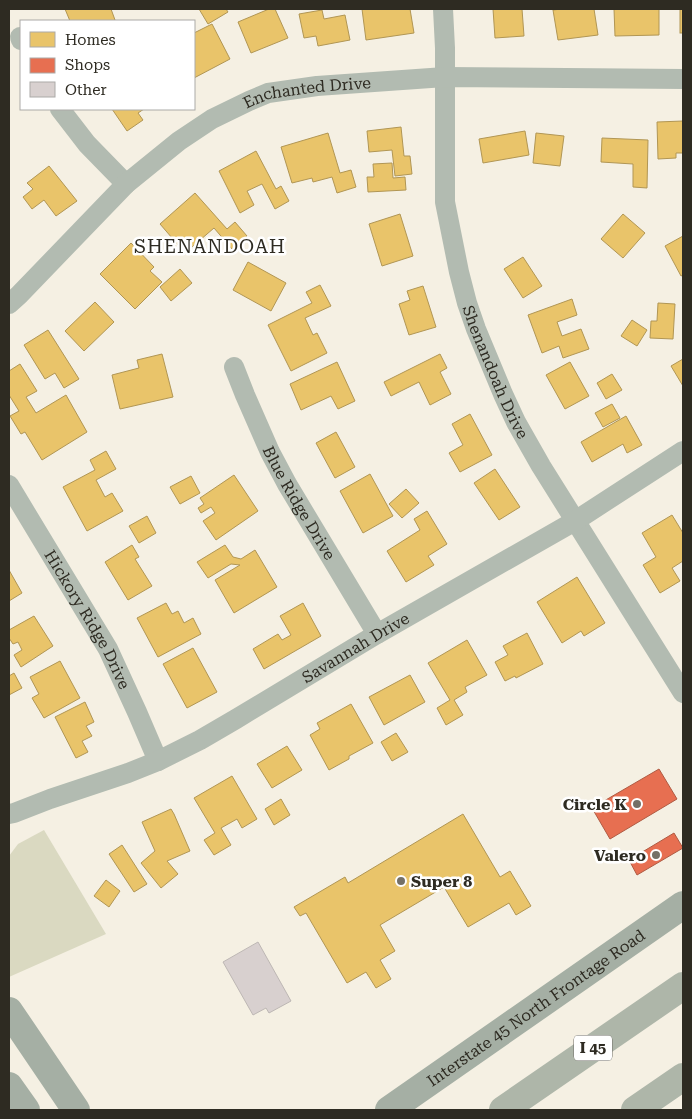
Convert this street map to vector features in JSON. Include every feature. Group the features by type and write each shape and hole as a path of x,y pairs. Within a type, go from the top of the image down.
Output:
{"highway":[{"name":"I 45","path":"503,1110 683,986"},
{"path":"635,1110 683,1076"}],"main road":[{"name":"Interstate 45 North Frontage Road","path":"389,1110 683,905"},
{"path":"9,1011 76,1110"},
{"path":"9,1086 26,1110"}],"street":[{"name":"Shenandoah Drive","path":"443,9 445,202 467,303 488,360 516,422 540,466 683,693"},
{"name":"Enchanted Drive","path":"9,304 126,184 179,142 212,119 249,100 268,94 317,86 445,77 683,79"},
{"path":"61,110 87,144 126,184"},
{"name":"Blue Ridge Drive","path":"234,367 244,395 287,484 377,634"},
{"name":"Savannah Drive","path":"10,816 50,799 158,761 200,740 377,634 575,521 683,451"},
{"name":"Hickory Ridge Drive","path":"9,485 108,649 138,712 158,761"}],"green space":[{"path":"44,830 106,934 9,977 9,856 18,844"}],"building: Homes":[{"path":"65,9 111,9 115,20 70,20"},
{"path":"199,9 226,9 228,12 208,24"},
{"path":"269,9 275,9 288,38 251,53 238,22"},
{"path":"362,9 410,9 414,33 366,40"},
{"path":"493,9 522,9 524,36 495,38"},
{"path":"594,9 598,35 558,40 553,10"},
{"path":"614,9 659,9 659,35 615,36"},
{"path":"680,9 683,9 683,33 680,33"},
{"path":"322,10 324,19 345,15 350,40 318,46 316,36 304,38 299,14"},
{"path":"212,24 230,59 195,77 195,32"},
{"path":"113,110 142,110 138,113 143,120 127,131"},
{"path":"683,121 683,153 676,153 676,158 658,159 657,122"},
{"path":"401,127 404,156 410,156 412,174 395,176 392,150 369,152 367,131"},
{"path":"525,131 529,155 483,163 479,139"},
{"path":"328,133 340,173 351,170 356,187 337,193 332,177 313,182 312,178 292,183 281,147"},
{"path":"536,133 564,136 560,166 533,163"},
{"path":"602,138 648,140 647,188 633,187 633,164 601,162"},
{"path":"256,151 276,189 281,186 289,201 275,209 262,184 247,191 254,205 240,213 219,171"},
{"path":"392,163 393,178 405,177 406,190 368,192 367,177 374,177 373,164"},
{"path":"49,166 77,201 56,216 44,200 32,209 23,197 33,189 27,183"},
{"path":"195,193 227,229 235,222 247,236 232,249 214,228 185,253 160,224"},
{"path":"400,214 413,256 382,266 369,224"},
{"path":"623,214 645,233 623,258 601,239"},
{"path":"683,236 683,275 681,276 665,246"},
{"path":"131,243 154,267 150,271 162,282 135,309 100,274"},
{"path":"523,257 542,286 523,298 504,269"},
{"path":"248,262 286,283 271,311 233,290"},
{"path":"180,269 192,283 171,301 160,287"},
{"path":"320,285 331,306 305,318 313,335 317,333 327,353 291,371 268,325 312,303 306,292"},
{"path":"423,286 436,327 409,335 399,304 410,300 407,291"},
{"path":"572,299 577,315 557,322 562,336 581,329 589,349 563,358 559,346 542,353 528,315"},
{"path":"95,302 114,322 84,351 65,331"},
{"path":"658,303 675,304 673,339 650,338 651,321 657,321"},
{"path":"632,320 647,330 637,346 621,336"},
{"path":"48,330 79,379 64,388 55,373 45,379 24,345"},
{"path":"162,354 173,397 120,409 112,375 139,368 137,360"},
{"path":"440,354 447,368 440,372 451,394 430,405 419,382 391,396 384,382"},
{"path":"683,359 683,386 671,366"},
{"path":"337,362 355,401 338,409 331,396 301,410 290,384"},
{"path":"570,362 589,396 565,409 546,375"},
{"path":"20,364 37,391 26,397 36,413 66,395 87,432 42,460 25,432 21,434 10,416 19,411 9,395 9,371"},
{"path":"612,374 622,390 606,399 597,383"},
{"path":"612,404 620,418 603,427 595,413"},
{"path":"470,414 492,455 460,472 449,453 463,445 452,424"},
{"path":"626,416 642,445 627,453 623,444 592,462 581,442"},
{"path":"336,432 355,467 335,478 316,443"},
{"path":"106,451 116,469 96,480 105,497 112,493 123,511 87,531 63,487 95,470 90,460"},
{"path":"495,469 520,507 499,520 474,483"},
{"path":"370,474 393,516 363,533 340,491"},
{"path":"234,475 258,511 216,540 203,521 215,513 211,507 201,513 198,508 204,504 200,498"},
{"path":"191,476 200,493 180,504 170,487"},
{"path":"406,489 419,503 402,518 389,504"},
{"path":"427,511 447,544 428,556 434,565 406,582 387,551 420,530 414,519"},
{"path":"672,515 683,533 683,561 672,568 680,581 660,593 643,565 656,557 642,533"},
{"path":"147,516 156,533 139,543 129,526"},
{"path":"132,545 139,557 135,559 152,586 128,600 105,562"},
{"path":"225,545 233,557 241,559 255,550 277,587 234,613 215,580 240,565 231,564 208,578 197,562"},
{"path":"9,570 22,593 9,601"},
{"path":"577,577 605,623 584,636 581,631 562,643 537,602"},
{"path":"166,603 172,614 178,611 184,623 193,618 201,634 158,657 137,618"},
{"path":"303,603 321,636 264,669 253,649 278,634 282,640 291,635 280,616"},
{"path":"34,616 53,646 21,667 14,655 22,650 18,642 13,644 9,638 9,630"},
{"path":"527,633 543,664 516,678 515,676 505,681 495,662 508,655 503,646"},
{"path":"467,640 487,675 465,687 467,692 454,700 463,715 446,725 437,708 450,700 428,663"},
{"path":"193,648 217,692 187,708 163,664"},
{"path":"60,661 80,698 44,718 32,698 39,694 30,677"},
{"path":"14,673 22,688 9,695 9,676"},
{"path":"410,675 425,702 384,725 369,697"},
{"path":"85,702 94,722 86,726 92,736 82,741 88,752 76,758 55,717"},
{"path":"351,704 373,743 329,770 310,735 320,729 317,723"},
{"path":"396,733 408,752 392,761 381,742"},
{"path":"287,746 302,770 272,788 257,764"},
{"path":"232,776 257,819 242,828 237,819 221,828 231,845 214,855 204,840 215,833 194,798"},
{"path":"281,799 290,815 274,825 265,809"},
{"path":"171,809 190,851 167,861 178,874 161,888 141,863 155,851 142,822"},
{"path":"463,814 500,877 510,871 531,906 516,915 509,903 468,927 444,887 380,925 395,951 380,960 391,979 376,988 366,972 347,983 306,913 300,916 294,907 345,877 348,883"},
{"path":"122,845 147,884 134,892 109,854"},
{"path":"106,880 120,891 109,907 94,896"}],"building: Shops":[{"path":"659,769 677,799 610,839 592,808"},
{"path":"674,833 683,848 637,875 629,860"}],"building: Other":[{"path":"258,942 291,1001 269,1013 266,1008 253,1015 223,962"}],"place":[{"name":"Circle K","path":"637,804"},
{"name":"Valero","path":"656,855"},
{"name":"Super 8","path":"401,881"}],"district":[{"name":"SHENANDOAH","path":"210,246"}]}
